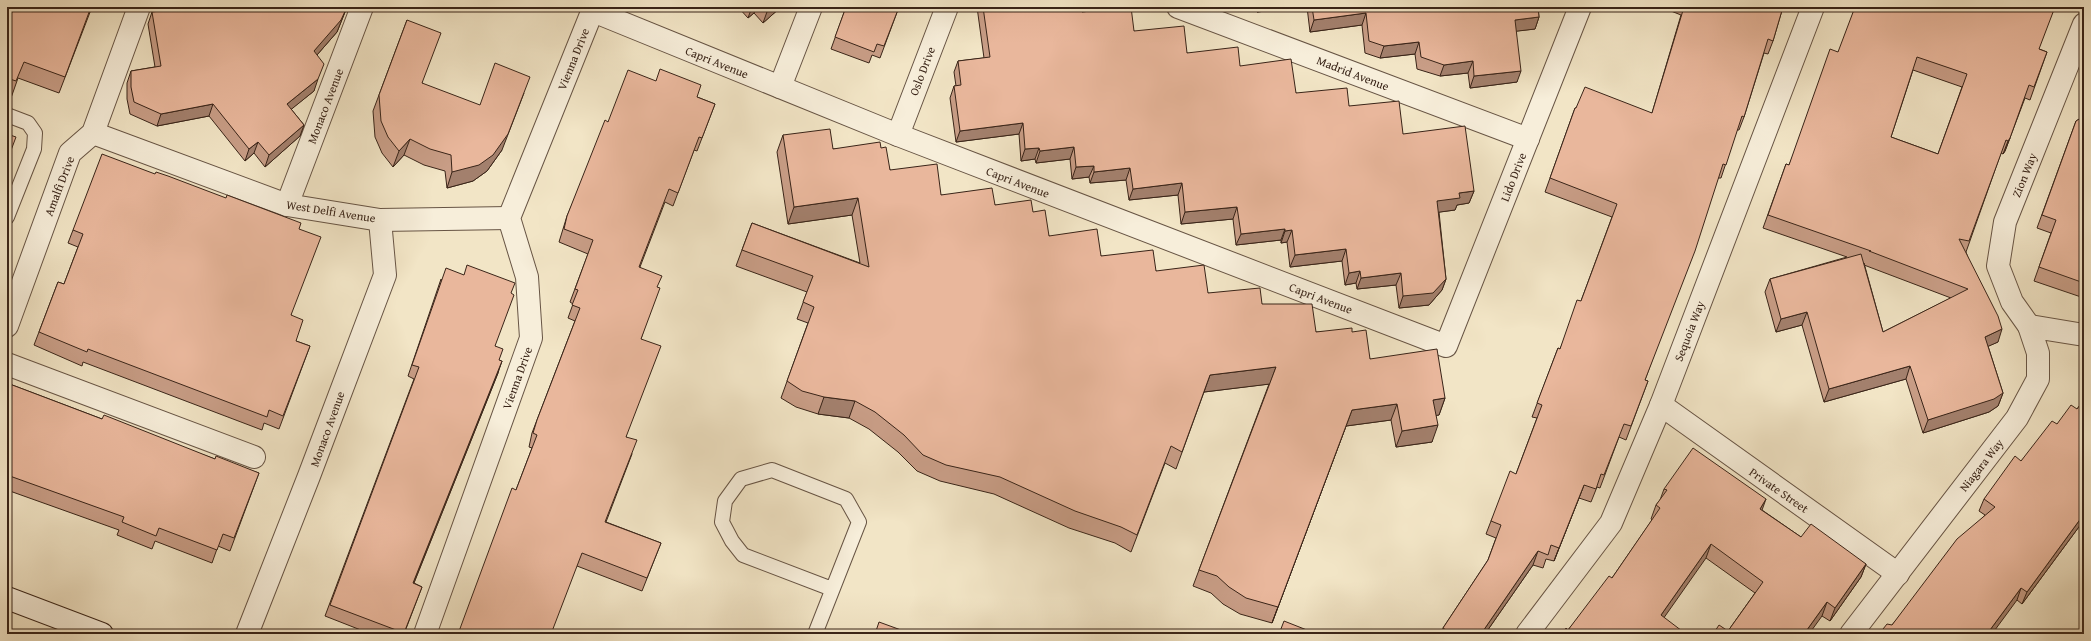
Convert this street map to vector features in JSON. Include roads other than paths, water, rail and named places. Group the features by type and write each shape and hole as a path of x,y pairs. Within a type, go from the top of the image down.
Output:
{"street":[{"name":"Amalfi Drive","path":"7,326 70,154 93,133 139,7"},
{"name":"Monaco Avenue","path":"287,205 362,7"},
{"path":"780,87 810,7"},
{"name":"Oslo Drive","path":"898,135 947,7"},
{"name":"Madrid Avenue","path":"1178,7 1528,139"},
{"name":"Lido Drive","path":"1446,346 1580,7"},
{"name":"Sequoia Way","path":"1527,634 1611,523 1661,405 1813,7"},
{"name":"Capri Avenue","path":"594,9 898,135 1446,346"},
{"name":"Vienna Drive","path":"425,634 531,338 527,277 510,218 594,9"},
{"name":"Zion Way","path":"2029,326 2012,302 1998,266 2005,222 2084,24"},
{"name":"West Delfi Avenue","path":"93,133 287,205 380,220 510,218"},
{"name":"Monaco Avenue","path":"247,634 385,275 380,220"},
{"path":"2029,326 2084,335"},
{"name":"Niagara Way","path":"1851,634 2017,418 2038,379 2038,353 2029,326"},
{"path":"7,364 254,457"},
{"name":"Private Street","path":"1661,405 1898,574"},
{"path":"7,598 102,634"}],"lane":[{"path":"7,115 28,123 35,133 34,149 7,218"},
{"path":"815,634 859,522 846,499 772,470 741,479 724,501 722,522 732,541 743,555 832,589"}]}
